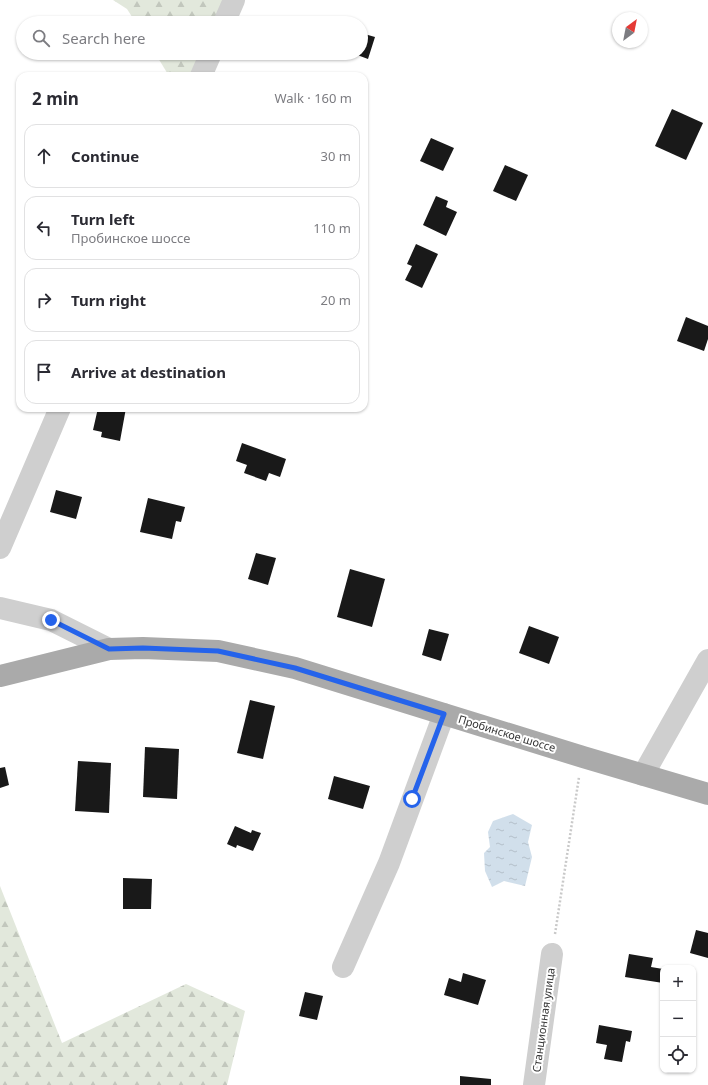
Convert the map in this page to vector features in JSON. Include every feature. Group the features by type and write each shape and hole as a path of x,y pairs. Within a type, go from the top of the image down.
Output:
{"main road":[{"name":"Пробинское шоссе","path":"0,676 109,649 143,648 218,651 295,668 708,794"}],"street":[{"path":"227,16 234,0"},
{"path":"203,72 208,60"},
{"path":"0,548 58,412"},
{"path":"0,608 51,620 109,649"},
{"path":"644,775 708,660"},
{"path":"343,967 389,863 444,714"},
{"name":"Станционная улица","path":"534,1085 552,954"}],"path":[{"path":"552,954 579,777"}],"green space":[{"path":"113,0 226,0 219,16 132,16 127,9"},
{"path":"159,60 200,60 195,72 167,72"},
{"path":"0,886 62,1043 186,984 245,1011 227,1085 0,1085"}],"water":[{"path":"513,814 532,825 528,842 532,857 525,886 504,881 492,887 485,871 484,853 490,847 488,832 493,821"}],"building":[{"path":"368,35 375,37 368,59"},
{"path":"672,109 703,123 686,160 655,146"},
{"path":"431,138 454,148 443,171 420,161"},
{"path":"505,165 528,175 516,201 493,191"},
{"path":"436,196 448,201 446,207 457,212 446,236 423,225"},
{"path":"416,244 438,254 422,288 405,280 412,266 407,264"},
{"path":"686,317 708,326 708,339 704,351 677,341"},
{"path":"97,412 125,412 120,441 101,437 102,432 93,430"},
{"path":"242,443 286,459 280,477 269,473 266,481 244,473 247,465 236,461"},
{"path":"56,490 82,497 76,519 50,512"},
{"path":"148,498 185,507 181,522 176,521 172,539 140,532"},
{"path":"256,553 276,558 268,585 248,579"},
{"path":"350,569 385,579 372,627 337,617"},
{"path":"529,626 559,637 549,664 519,653"},
{"path":"429,629 449,634 441,661 422,655"},
{"path":"250,700 275,706 263,759 237,753"},
{"path":"145,747 179,749 177,799 143,797"},
{"path":"78,761 111,763 109,813 75,811"},
{"path":"5,767 9,785 0,788 0,768"},
{"path":"334,776 370,786 363,809 328,799"},
{"path":"235,826 251,833 252,830 261,833 253,851 237,845 236,848 227,844"},
{"path":"123,878 152,879 151,909 123,909"},
{"path":"696,930 708,933 708,958 690,953"},
{"path":"629,954 653,958 651,967 660,968 660,983 625,977"},
{"path":"463,973 486,980 478,1005 444,995 449,978 461,982"},
{"path":"305,992 323,996 317,1020 299,1016"},
{"path":"599,1025 632,1031 630,1042 626,1041 622,1062 604,1059 607,1045 596,1043"},
{"path":"460,1076 491,1079 491,1085 460,1085"}],"route":[{"path":"51,620 109,649 143,648 218,651 295,668 444,714 412,799"}]}
